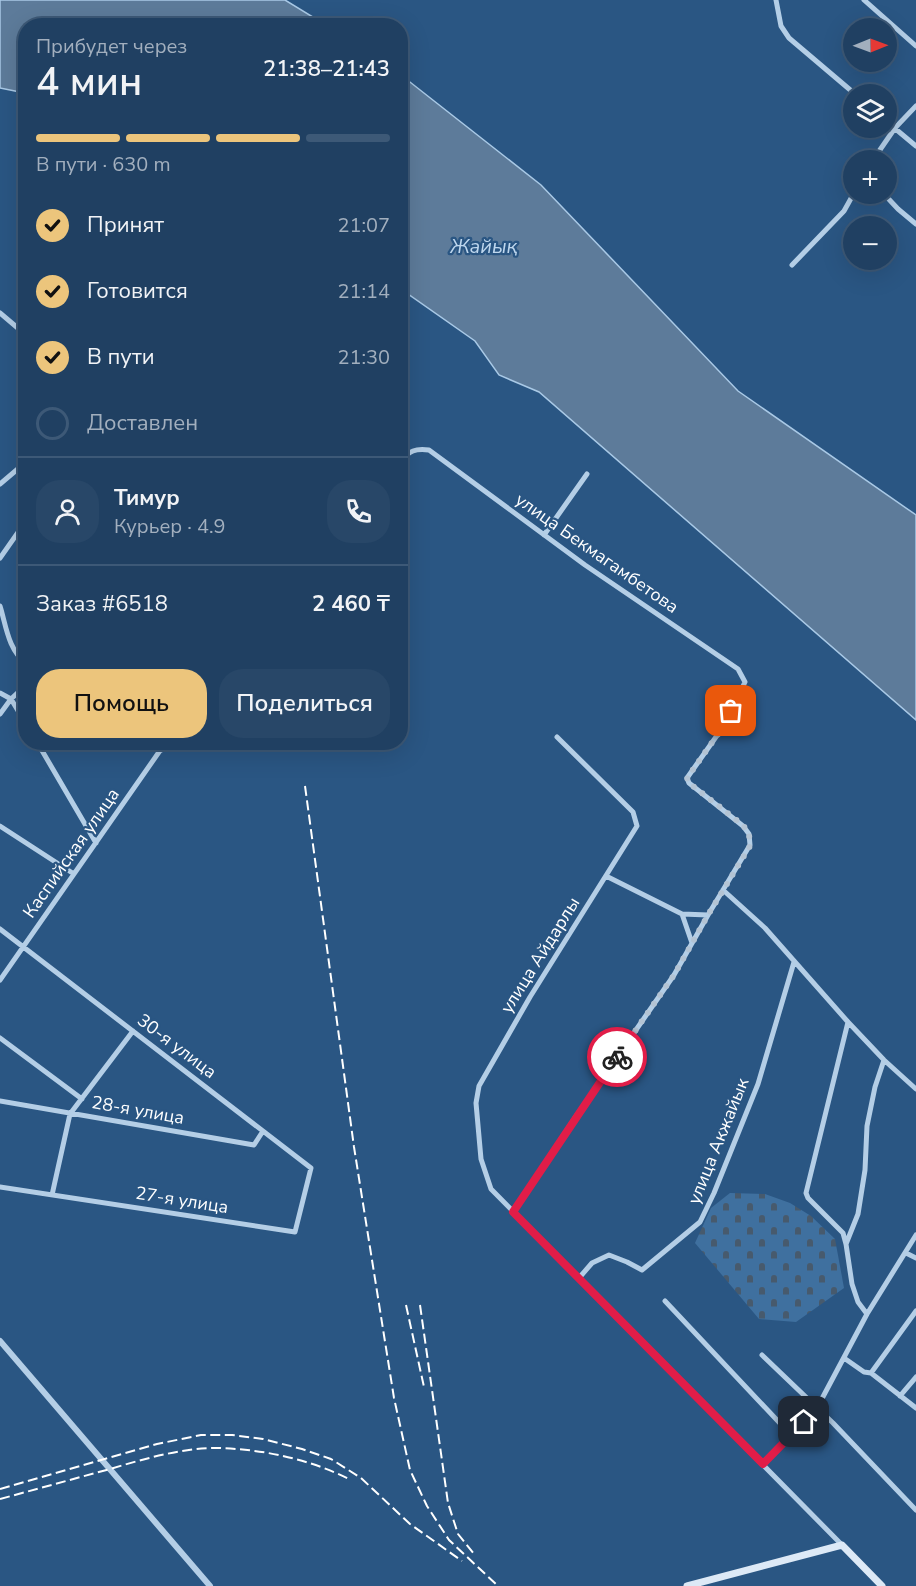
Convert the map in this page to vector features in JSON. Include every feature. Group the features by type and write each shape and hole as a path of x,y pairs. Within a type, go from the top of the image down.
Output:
{"main road":[{"path":"687,1586 842,1545 882,1586"}],"street":[{"path":"776,0 781,26 789,38 843,84"},
{"path":"864,0 916,46"},
{"path":"897,126 916,106"},
{"path":"897,130 916,146"},
{"path":"792,265 848,204"},
{"path":"893,204 916,224"},
{"path":"0,313 18,328"},
{"name":"улица Бекмагамбетова","path":"408,453 417,448 429,450 585,565 738,669 745,682 723,727 687,778 689,783 743,825 751,839 750,846 723,890"},
{"path":"0,484 18,469"},
{"path":"544,535 587,474"},
{"path":"0,558 18,532"},
{"path":"0,606 13,650 18,657"},
{"path":"0,714 18,692"},
{"path":"0,693 11,699 18,711"},
{"name":"улица Айдарлы","path":"557,737 633,812 637,826 530,997 479,1086 476,1103 481,1160 490,1189 842,1545"},
{"path":"42,750 96,843"},
{"name":"Каспийская улица","path":"0,980 161,750"},
{"path":"0,826 74,874"},
{"path":"606,876 682,914 708,915"},
{"path":"513,1212 574,1118 674,975 723,890 765,928 848,1022 884,1060 916,1089"},
{"path":"682,914 692,943"},
{"name":"30-я улица","path":"0,929 311,1168"},
{"name":"улица Акжайык","path":"579,1278 592,1263 609,1256 642,1270 700,1222 758,1084 794,962"},
{"path":"848,1022 806,1193 808,1198 843,1233 852,1284 858,1302 867,1314"},
{"path":"52,1195 70,1114 133,1031"},
{"path":"0,1038 82,1099"},
{"path":"846,1244 858,1214 865,1170 869,1115 884,1060"},
{"name":"28-я улица","path":"0,1101 254,1145 263,1131"},
{"name":"27-я улица","path":"0,1187 295,1232 311,1168"},
{"path":"763,1464 817,1408 867,1314 916,1235"},
{"path":"906,1253 916,1258"},
{"path":"665,1301 791,1435"},
{"path":"872,1373 916,1311"},
{"path":"0,1341 210,1586"},
{"path":"762,1355 916,1510"},
{"path":"844,1358 864,1372 872,1373 916,1408"},
{"path":"900,1395 916,1377"}],"green space":[{"path":"730,1193 765,1194 790,1203 811,1216 835,1239 844,1288 796,1322 759,1319 695,1243 711,1208"}],"water":[{"path":"0,0 285,0 315,18 18,18 18,92 0,88"},
{"name":"Жайық","path":"408,80 541,185 738,391 916,515 916,720 539,392 499,375 475,341 408,294"}],"railway":[{"path":"305,786 354,1147 394,1398 410,1470 427,1506 449,1540 498,1586"},
{"path":"406,1305 424,1387"},
{"path":"420,1305 448,1503 458,1534 474,1554"},
{"path":"0,1489 157,1444 201,1435 232,1435 263,1439 331,1459 361,1478 410,1524 462,1561"},
{"path":"0,1499 149,1458 203,1448 234,1449 285,1456 349,1479"}],"way so far":[{"path":"617,1057 674,975 750,846 751,839 743,825 689,783 687,778 723,727 731,711"}],"route":[{"path":"617,1057 513,1212 763,1464 804,1422"}]}
